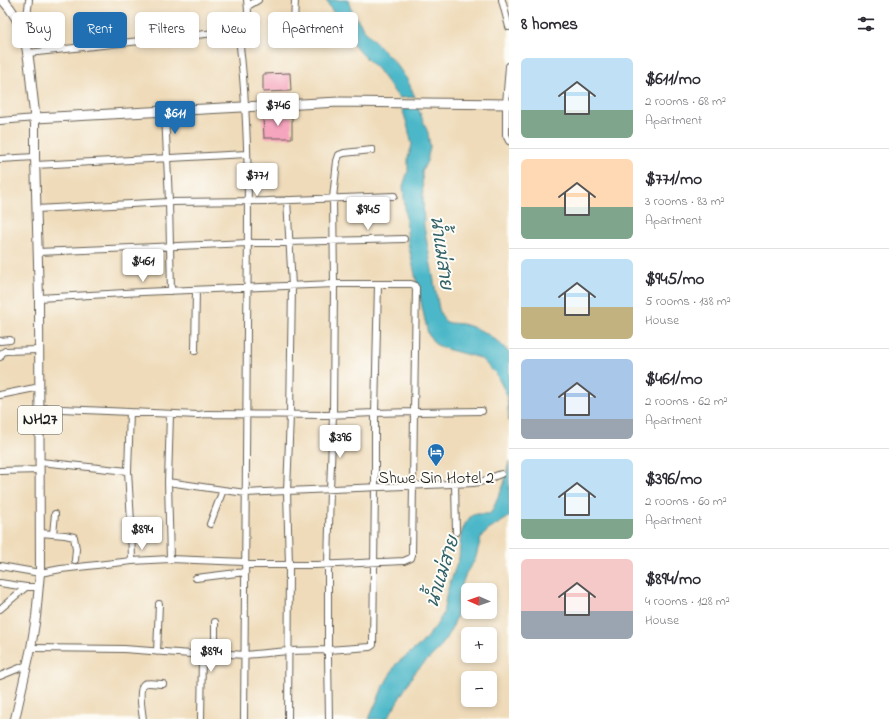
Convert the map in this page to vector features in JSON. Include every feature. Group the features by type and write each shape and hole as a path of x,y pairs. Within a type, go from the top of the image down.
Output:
{"highway":[{"name":"NH27","path":"3,0 13,12"},
{"name":"NH27","path":"27,48 35,118"},
{"path":"35,118 339,102 508,104"}],"main road":[{"name":"NH27","path":"15,719 31,648 36,617 40,573 40,387 38,350 39,298 35,118"}],"street":[{"path":"27,12 29,0"},
{"path":"247,3 258,0"},
{"path":"295,0 295,12"},
{"path":"502,0 509,27"},
{"path":"28,53 207,33"},
{"path":"240,48 245,107 248,200 244,719"},
{"path":"509,66 506,135 509,141"},
{"path":"165,112 171,291"},
{"path":"0,120 35,118"},
{"path":"329,719 328,564 333,415 333,198 339,155 344,153 372,150"},
{"path":"0,160 35,161 167,158 247,154"},
{"path":"36,209 169,202 267,201 394,196"},
{"path":"287,200 292,286 287,490 289,565 288,719"},
{"path":"38,252 248,243 404,239"},
{"path":"0,566 40,573 132,561 170,559 245,566 404,561 411,558 412,555 416,288 414,285 334,284 39,298"},
{"path":"31,648 124,649 157,652 244,655 288,651 370,647 373,645 375,562 375,413 378,284"},
{"path":"195,351 196,290"},
{"path":"0,341 10,340"},
{"path":"0,357 5,351 38,350"},
{"path":"0,395 40,387"},
{"path":"40,408 198,415 333,415 482,411"},
{"path":"130,412 128,471 132,561"},
{"path":"170,414 168,482 170,559"},
{"path":"0,471 40,466 128,471"},
{"path":"168,482 246,493 482,482 493,476 501,474"},
{"path":"455,484 456,532"},
{"path":"210,524 223,490"},
{"path":"54,534 55,514"},
{"path":"40,533 74,537 76,549 75,560"},
{"path":"196,578 245,566"},
{"path":"0,582 26,587 39,587"},
{"path":"0,609 26,587"},
{"path":"157,652 159,604"},
{"path":"215,622 215,653"},
{"path":"201,719 202,654"},
{"path":"0,676 27,666"},
{"path":"142,719 140,696 142,686 146,684 164,684"}],"water":[{"path":"326,0 348,0 353,12 333,12"},
{"path":"358,20 365,31 397,65 408,81 415,97 399,98 378,70 357,48 358,48"},
{"path":"402,108 418,108 428,133 430,147 427,161 422,171 424,226 439,309 445,321 469,326 482,331 494,338 509,353 509,421 507,395 496,374 480,358 446,349 435,344 428,334 408,243 403,186 408,171 408,158 412,145"},
{"path":"509,461 509,517 487,531 481,538 475,560 466,573 463,583 461,583 458,596 457,615 453,626 440,648 415,672 387,719 369,719 383,687 396,664 421,644 436,626 443,614 447,591 459,558 461,534 465,524 471,516 476,514 489,514 492,511 504,484"}],"building":[{"path":"290,73 291,91 263,92 263,74"},
{"path":"263,117 292,117 292,138 264,138"}],"place":[{"name":"Shwe Sin Hotel 2","path":"436,467"}],"water label":[{"name":"น้ำแม่สาย","path":"440,253"},
{"name":"น้ำแม่สาย","path":"444,572"}]}
